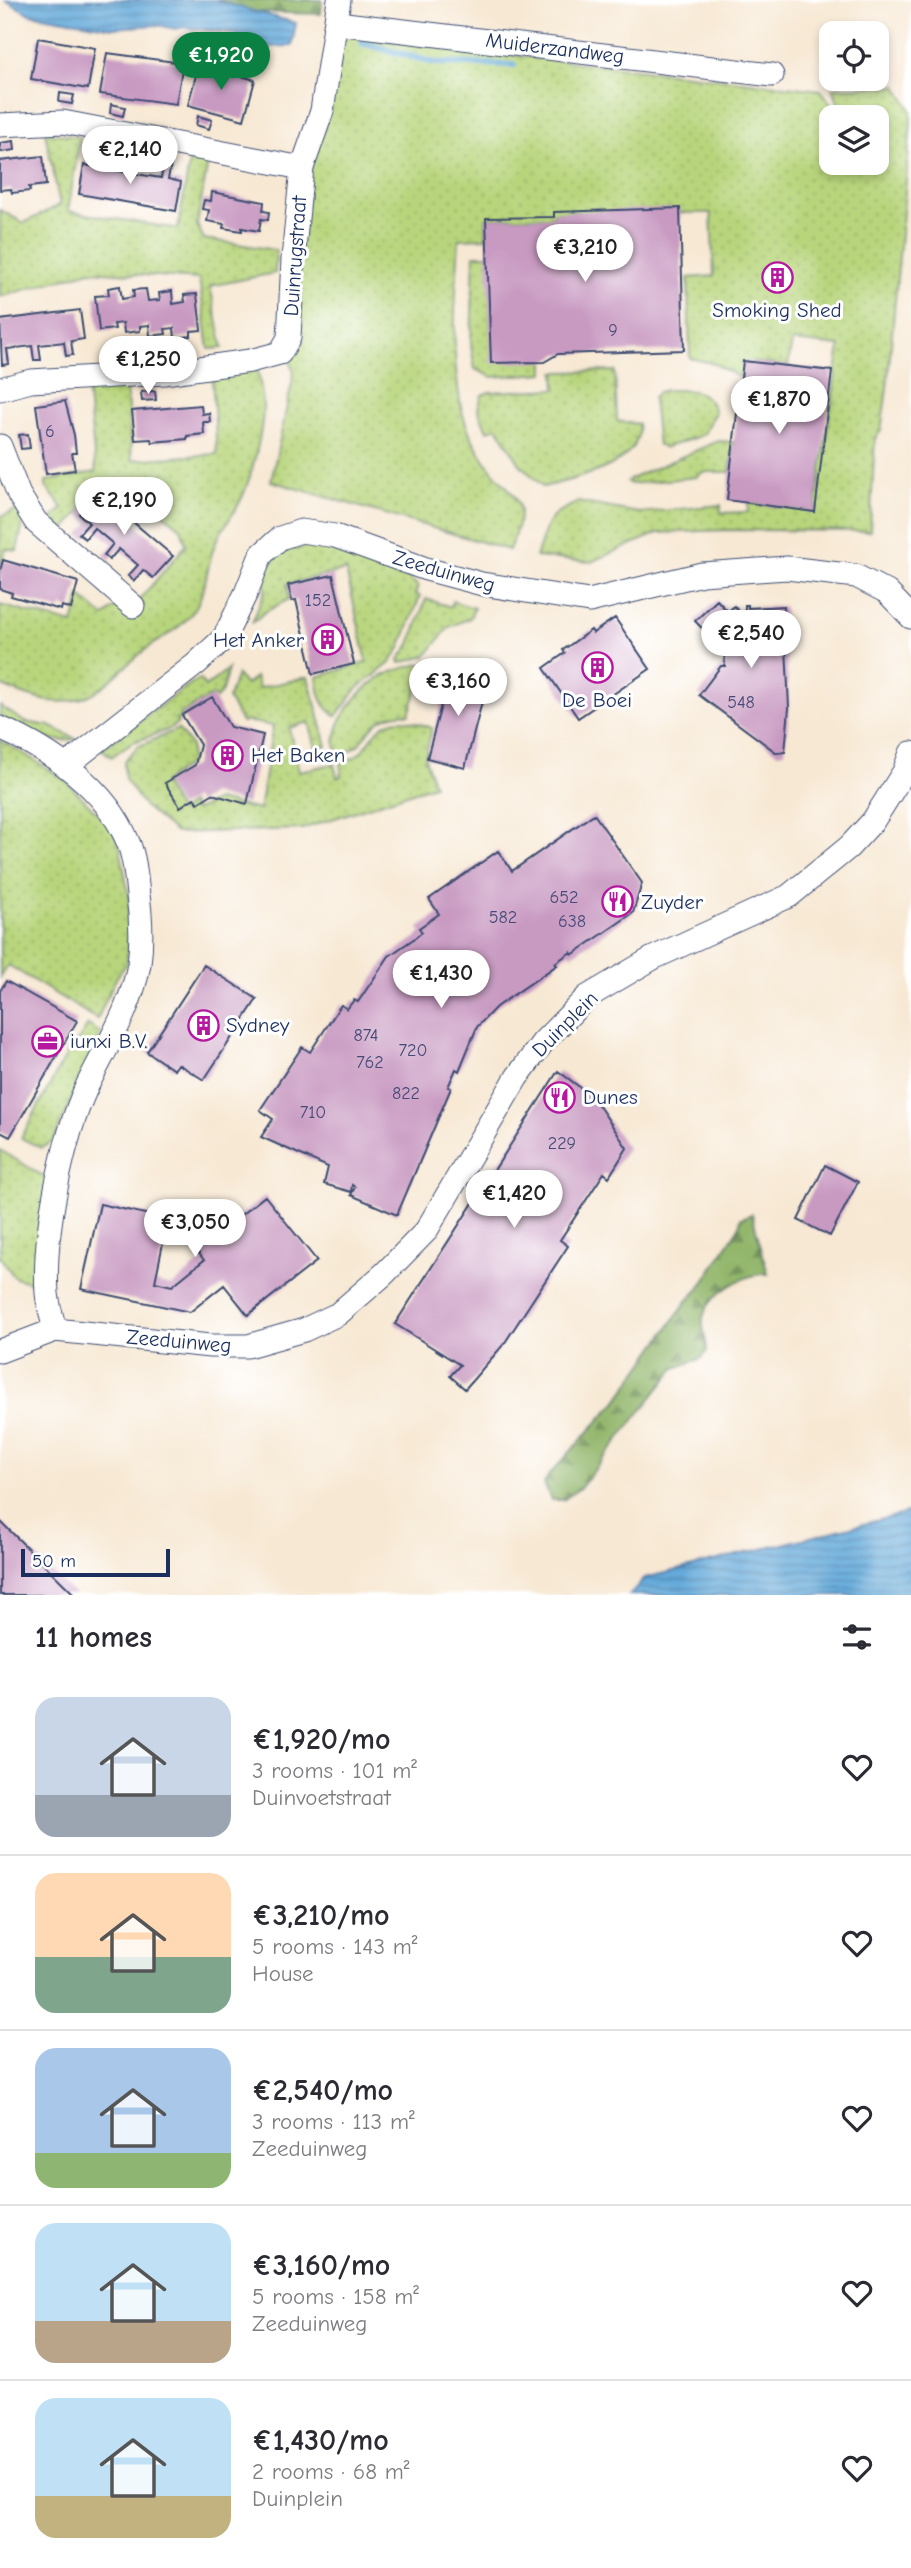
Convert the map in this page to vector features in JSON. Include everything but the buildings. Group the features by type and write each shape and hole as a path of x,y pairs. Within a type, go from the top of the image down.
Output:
{"street":[{"path":"0,125 63,122 302,168 322,111 337,23 338,0"},
{"name":"Muiderzandweg","path":"337,23 772,75"},
{"name":"Duinrugstraat","path":"0,389 31,381 164,373 250,361 280,353 289,338 302,168"},
{"path":"0,446 19,495 36,522 132,606"},
{"name":"Zeeduinweg","path":"67,765 196,664 224,638 261,555 280,538 301,531 335,536 426,569 482,584 589,601 702,574 787,568 856,576 887,592 911,617"},
{"path":"0,728 67,765 95,791 115,818 128,842 135,868 141,919 139,965 121,1019 85,1090 60,1168 50,1227 47,1294 55,1330"},
{"name":"Duinplein","path":"437,1211 517,1077 543,1042 587,997 653,958 789,896 849,847 873,821 904,772 911,753"},
{"name":"Zeeduinweg","path":"0,1351 55,1330 210,1346 248,1346 304,1330 338,1314 378,1279 426,1231 437,1211"}],"green space":[{"path":"215,0 322,0 321,14 252,12"},
{"path":"344,36 819,90 832,105 819,105 819,175 889,175 889,105 837,105 833,91 889,91 889,86 897,86 911,110 887,389 881,431 875,438 870,531 726,530 658,533 591,562 536,557 547,525 556,513 578,502 639,513 721,505 721,513 748,512 749,503 815,511 840,346 792,341 788,366 753,362 750,379 739,377 715,364 690,358 688,278 714,276 711,213 554,212 554,217 486,218 486,238 459,239 455,323 458,386 463,414 473,439 486,462 517,500 519,522 509,550 271,481 294,373 288,353 309,168"},
{"path":"45,132 80,137 68,211 178,229 190,158 208,161 197,225 204,239 276,250 275,273 210,286 223,348 209,349 199,279 90,271 0,297 0,210 24,223 60,205"},
{"path":"474,255 488,255 544,362 544,373 492,377 475,369 471,346"},
{"path":"257,367 263,410 254,463 241,500 215,544 203,590 192,613 89,696 63,702 50,701 0,685 0,605 73,624 80,596 104,617 118,604 129,612 186,545 181,528 119,480 106,481 64,530 52,518 63,508 46,487 46,481 96,472 87,387 126,384 132,460 217,454 212,376"},
{"path":"615,371 617,421 638,424 637,438 630,450 619,460 571,480 543,487 520,464 497,427 487,431 478,409 482,395 489,392 556,389 555,372"},
{"path":"689,390 702,394 712,404 715,412 705,432 700,436 664,448 658,445 653,398 658,392"},
{"path":"718,441 734,442 730,472 703,472 696,477 631,484 627,482 630,479"},
{"path":"17,510 24,519 17,551 6,549 0,567 0,517"},
{"path":"317,545 400,570 418,586 415,594 420,596 400,648 390,663 357,689 336,716 322,699 317,677 367,662 346,570 287,584 289,599 265,612 252,623 265,591 264,570 283,551"},
{"path":"426,599 451,607 452,601 474,608 470,618 449,627 426,656 400,663 399,660 410,644"},
{"path":"425,665 409,714 384,718 351,750 342,754 336,749 338,727 359,695 377,679 398,669"},
{"path":"228,669 222,691 216,699 213,695 180,714 181,718 176,720 178,723 167,730 131,743 111,757 102,749 190,684 200,679 205,687"},
{"path":"237,675 246,685 255,677 259,688 308,677 327,746 316,748 309,722 289,728 299,771 334,764 337,777 342,776 340,762 361,752 384,725 403,720 432,728 425,758 434,785 302,829 176,833 145,807 125,779 124,761 137,747 178,729 191,746 190,763 163,783 180,812 191,803 195,811 217,800 259,810 273,726 246,721 242,723 228,699"},
{"path":"0,706 25,722 50,726 76,739 55,740 36,735 0,717"},
{"path":"0,740 66,781 108,824 119,842 129,896 127,964 114,982 97,1019 8,965 0,977"},
{"path":"88,1025 101,1033 53,1142 41,1148 21,1138 74,1041 77,1042"},
{"path":"0,1150 48,1179 36,1284 15,1278 0,1257"},
{"path":"752,1214 768,1274 759,1274 739,1281 712,1301 703,1318 707,1351 702,1358 675,1368 581,1487 563,1500 551,1500 544,1483 548,1476 616,1402 687,1301 699,1289 739,1227 741,1218"}],"water":[{"path":"5,0 215,0 296,23 292,46 265,47 233,33 158,25 113,28 30,14"},
{"path":"911,1512 911,1595 629,1595 645,1578"}],"waterway":[{"path":"362,43 435,63 514,65"}],"place":[{"name":"Smoking Shed","path":"777,278"},
{"name":"Het Anker","path":"327,640"},
{"name":"De Boei","path":"597,668"},
{"name":"Het Baken","path":"228,755"},
{"name":"Zuyder","path":"618,902"},
{"name":"Sydney","path":"203,1025"},
{"name":"iunxi B.V.","path":"47,1041"},
{"name":"Dunes","path":"560,1097"}]}
